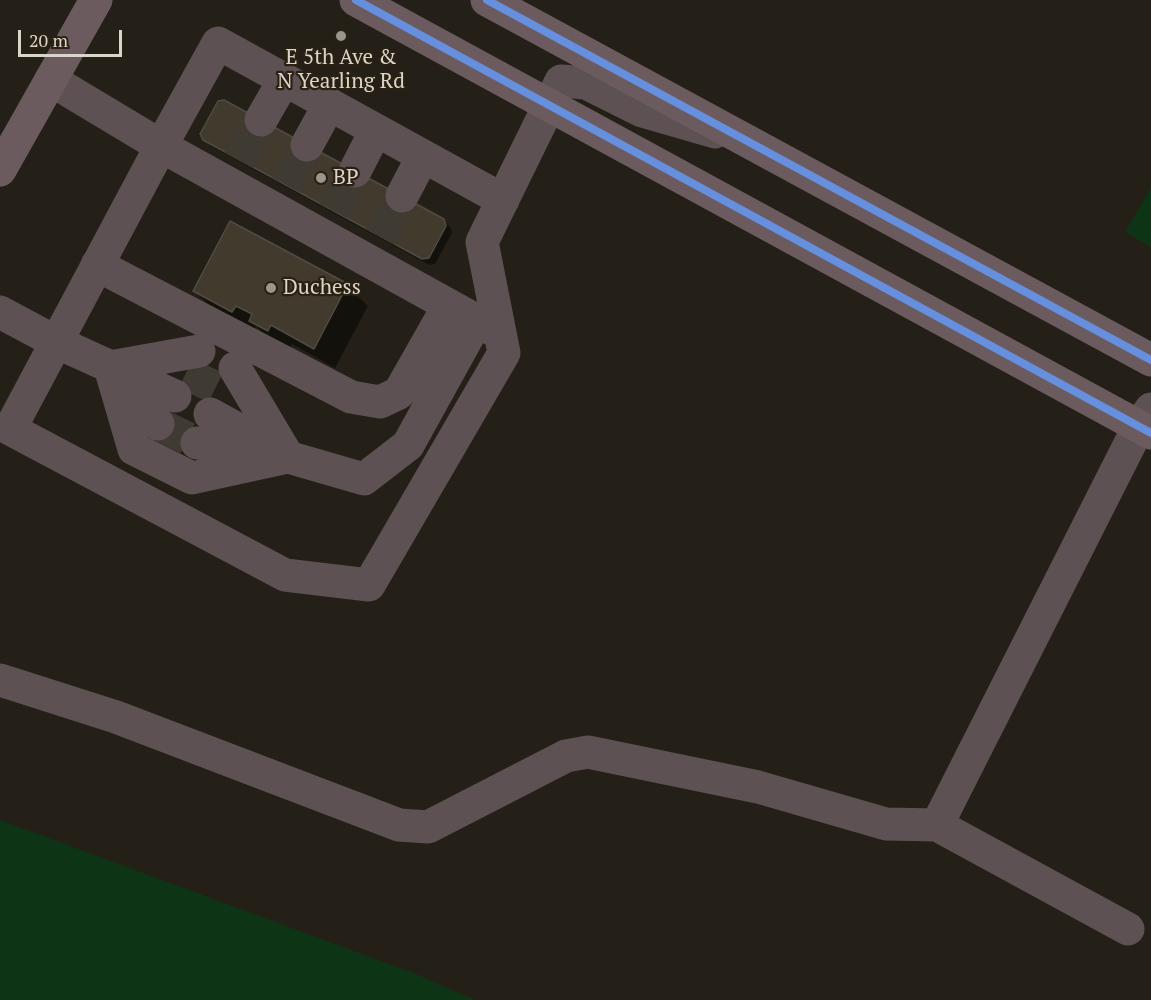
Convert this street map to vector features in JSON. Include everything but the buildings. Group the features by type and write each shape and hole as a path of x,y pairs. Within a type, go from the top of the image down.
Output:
{"main road":[{"path":"0,170 96,0"},
{"path":"357,0 549,105 1147,423"},
{"path":"488,0 1151,360"}],"lane":[{"path":"503,200 218,43 10,429 285,575 369,585 504,353 488,327 482,242 503,200 561,81 585,83 642,111 749,142"},
{"path":"51,80 161,146 233,171 328,223 374,249 449,305 488,327"},
{"path":"261,120 284,80"},
{"path":"307,145 329,105"},
{"path":"355,171 376,130"},
{"path":"402,196 423,156"},
{"path":"97,265 351,397 380,402 399,393 449,305"},
{"path":"0,312 110,367 187,373"},
{"path":"288,457 216,404 288,457 364,479 408,445 488,327"},
{"path":"110,367 134,449 192,478 288,457"},
{"path":"110,367 158,424"},
{"path":"937,825 1147,423"},
{"path":"0,680 116,717 399,825 428,827 566,756 588,752 758,787 886,824 937,825 1128,929"}],"green space":[{"path":"1151,188 1151,247 1125,232"},
{"path":"0,820 416,974 475,1000 0,1000"}],"tunnel":[{"path":"239,160 261,120"},
{"path":"286,185 307,145"},
{"path":"334,211 355,171"},
{"path":"380,237 402,196"},
{"path":"186,373 222,391"},
{"path":"158,424 197,443"}],"transit line":[{"path":"356,0 1151,433"},
{"path":"487,0 1151,360"}],"place":[{"name":"E 5th Ave & N Yearling Rd","path":"341,36"},
{"name":"BP","path":"321,178"},
{"name":"Duchess","path":"271,288"}]}
